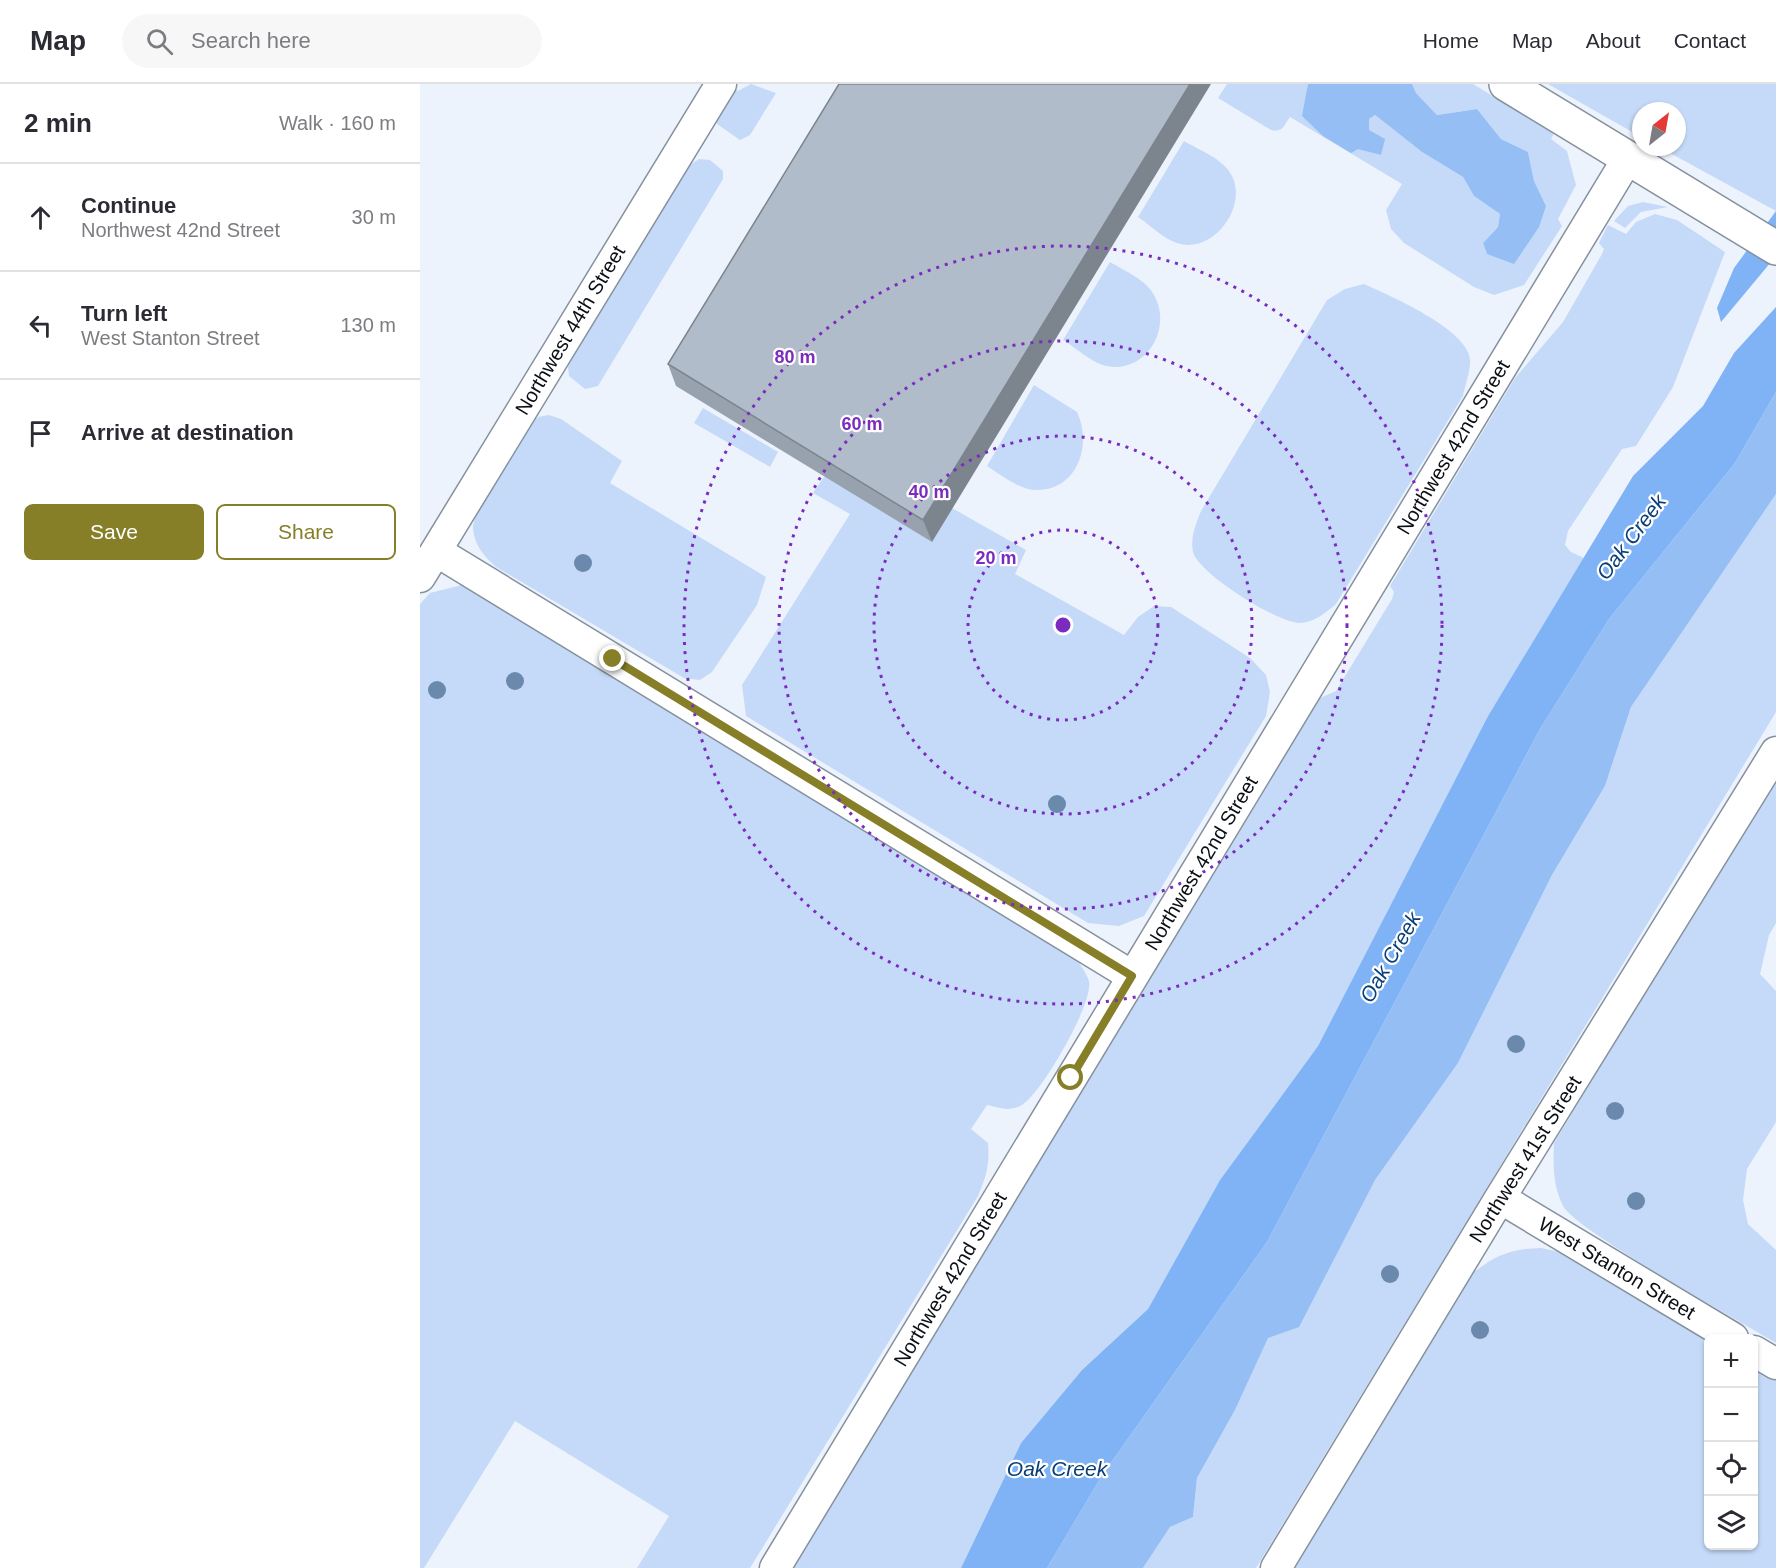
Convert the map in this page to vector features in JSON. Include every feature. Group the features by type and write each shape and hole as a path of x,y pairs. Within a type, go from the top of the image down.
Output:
{"street":[{"name":"Northwest 44th Street","path":"420,577 721,84"},
{"path":"1506,84 1776,248"},
{"name":"Northwest 42nd Street","path":"775,1568 1628,158"},
{"path":"436,551 1132,976"},
{"name":"Northwest 41st Street","path":"1276,1568 1500,1198 1776,752"},
{"name":"West Stanton Street","path":"1500,1198 1726,1334"},
{"path":"1758,1353 1776,1364"}],"shaded area":[{"path":"751,84 776,93 750,135 740,140 717,124 716,117 734,88 738,91"},
{"path":"1227,84 1308,84 1303,117 1358,148 1381,155 1369,130 1369,119 1375,115 1422,152 1463,177 1474,196 1500,214 1498,227 1483,243 1487,254 1546,206 1534,181 1528,152 1501,139 1477,109 1437,115 1416,93 1412,84 1473,84 1554,133 1551,139 1567,151 1576,185 1558,219 1562,226 1524,285 1494,295 1474,287 1404,243 1391,229 1386,210 1402,184 1290,117 1281,129 1271,130 1218,98"},
{"path":"1308,84 1412,84 1416,93 1437,115 1477,109 1501,139 1528,152 1534,181 1546,206 1539,227 1514,264 1487,254 1483,243 1498,227 1500,214 1474,196 1463,177 1422,152 1375,115 1369,119 1369,130 1385,139 1381,155 1358,149 1351,153 1323,136 1302,116"},
{"path":"1548,84 1776,84 1776,211 1675,156 1686,156 1686,102 1632,102 1632,132"},
{"path":"1184,141 1223,165 1232,176 1236,189 1235,202 1224,226 1214,236 1190,245 1172,241 1138,217"},
{"path":"699,159 710,160 723,171 723,179 598,386 585,389 569,376 568,367 573,354 687,167"},
{"path":"1643,202 1668,207 1641,212 1625,228 1614,221 1628,206"},
{"path":"1655,214 1677,220 1725,252 1673,387 1636,446 1622,449 1568,531 1565,545 1571,552 1584,558 1488,716 1318,1046 1220,1180 1148,1309 1082,1370 1021,1443 961,1568 790,1568 1318,699 1336,691 1392,599 1394,592 1390,586 1515,378 1563,322 1602,254 1604,249 1599,243 1608,225 1626,234 1636,222"},
{"path":"1110,262 1145,284 1154,295 1159,308 1158,334 1152,346 1144,356 1121,367 1102,365 1063,340"},
{"path":"1364,284 1425,314 1456,336 1466,348 1470,359 1469,373 1463,396 1336,604 1323,614 1304,623 1288,621 1257,606 1223,584 1198,561 1192,546 1195,526 1201,511 1327,300 1345,289"},
{"path":"1034,385 1077,412 1083,437 1082,450 1072,473 1064,482 1052,488 1038,490 1018,485 987,466"},
{"path":"1776,392 1776,494 1631,707 1605,786 1552,875 1458,1063 1375,1180 1299,1327 1268,1338 1235,1410 1197,1478 1193,1517 1170,1527 1143,1568 1047,1568 1103,1474 1267,1242 1540,729 1609,619 1735,463"},
{"path":"703,408 778,452 770,467 694,423"},
{"path":"549,415 561,419 622,461 610,483 766,577 757,605 712,672 700,680 684,678 496,567 478,545 473,528 487,493 528,427 538,417"},
{"path":"824,477 952,508 1026,550 1015,574 1124,635 1138,617 1154,606 1171,607 1250,658 1266,675 1270,692 1266,716 1144,916 1119,926 1088,923 746,716 742,685 850,514 813,493"},
{"path":"1776,494 1776,712 1256,1568 1143,1568 1170,1527 1193,1517 1197,1478 1235,1410 1268,1337 1458,1063 1552,875 1605,786 1631,707"},
{"path":"462,585 474,587 1072,953 1089,981 1088,992 1075,1027 1053,1067 1031,1097 1022,1105 1013,1108 1004,1109 987,1105 971,1129 988,1143 987,1170 978,1196 750,1568 637,1568 669,1516 515,1421 424,1568 420,1568 420,604 430,593"},
{"path":"1776,776 1776,923 1769,935 1760,974 1776,991 1776,1122 1747,1169 1743,1200 1748,1224 1776,1250 1776,1343 1627,1254 1574,1218 1563,1206 1555,1183 1554,1143"},
{"path":"1541,1248 1570,1254 1704,1337 1704,1550 1758,1550 1758,1369 1776,1380 1776,1568 1295,1568 1474,1272 1490,1261 1521,1250"}],"water":[{"path":"1776,211 1776,256 1721,322 1717,308 1734,268"},
{"name":"Oak Creek","path":"1776,307 1776,392 1735,463 1609,619 1540,729 1267,1242 1103,1474 1047,1568 961,1568 1021,1443 1082,1370 1148,1309 1220,1180 1318,1046 1488,716 1633,476 1703,406 1734,353"}],"building":[{"path":"839,84 1190,84 923,520 668,364"}],"route":[{"path":"613,659 1132,976 1071,1078"}]}
